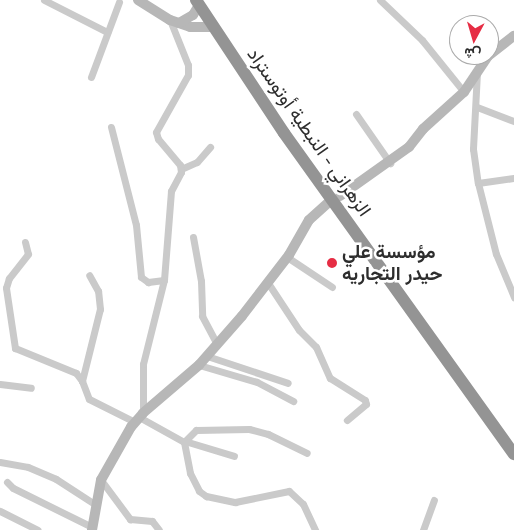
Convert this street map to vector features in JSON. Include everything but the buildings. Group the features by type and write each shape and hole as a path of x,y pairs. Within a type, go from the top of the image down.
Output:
{"highway":[{"name":"الزهراني - النبطية أوتوستراد","path":"200,2 214,27 260,90"},
{"name":"الزهراني - النبطية أوتوستراد","path":"200,2 270,105 514,447"},
{"name":"الزهراني - النبطية أوتوستراد","path":"336,198 514,454"}],"street":[{"path":"44,0 106,32"},
{"path":"138,0 174,22 201,28 214,27"},
{"path":"380,0 422,40 464,92"},
{"path":"91,77 119,1"},
{"path":"174,22 193,15 200,2"},
{"path":"174,22 188,65 188,75 156,132 158,139 181,169"},
{"path":"7,482 13,488 92,528 101,480 139,417 207,356 268,283 287,257 309,220 336,198 390,163 464,92 493,51 514,36"},
{"path":"478,72 473,148 478,183 496,254 514,297"},
{"path":"477,107 514,120"},
{"path":"356,114 390,163"},
{"path":"110,127 136,225 141,277 148,282 164,280"},
{"path":"139,417 145,355 164,280 171,191 181,169 197,162 210,147"},
{"path":"478,183 514,178"},
{"path":"193,237 201,281 202,316 217,344"},
{"path":"25,242 28,254 9,278 6,288 14,346 20,352 71,370 82,381 88,399 139,417 186,442 234,456"},
{"path":"287,257 332,287"},
{"path":"82,381 100,309 98,291 89,275"},
{"path":"268,283 299,330 316,347 330,378 365,400 366,404 347,420"},
{"path":"207,356 288,383"},
{"path":"199,365 256,382 293,401"},
{"path":"0,384 31,388"},
{"path":"307,453 268,434 249,429 196,430 186,442 190,473 199,491 206,496 235,502 289,491 303,504 315,530"},
{"path":"0,462 28,467 56,479 96,505"},
{"path":"101,480 130,519 152,521 159,530"},
{"path":"423,530 434,500"},
{"path":"0,511 38,530"}],"place":[{"name":"مؤسسة علي حيدر التجاريه","path":"332,263"}]}
